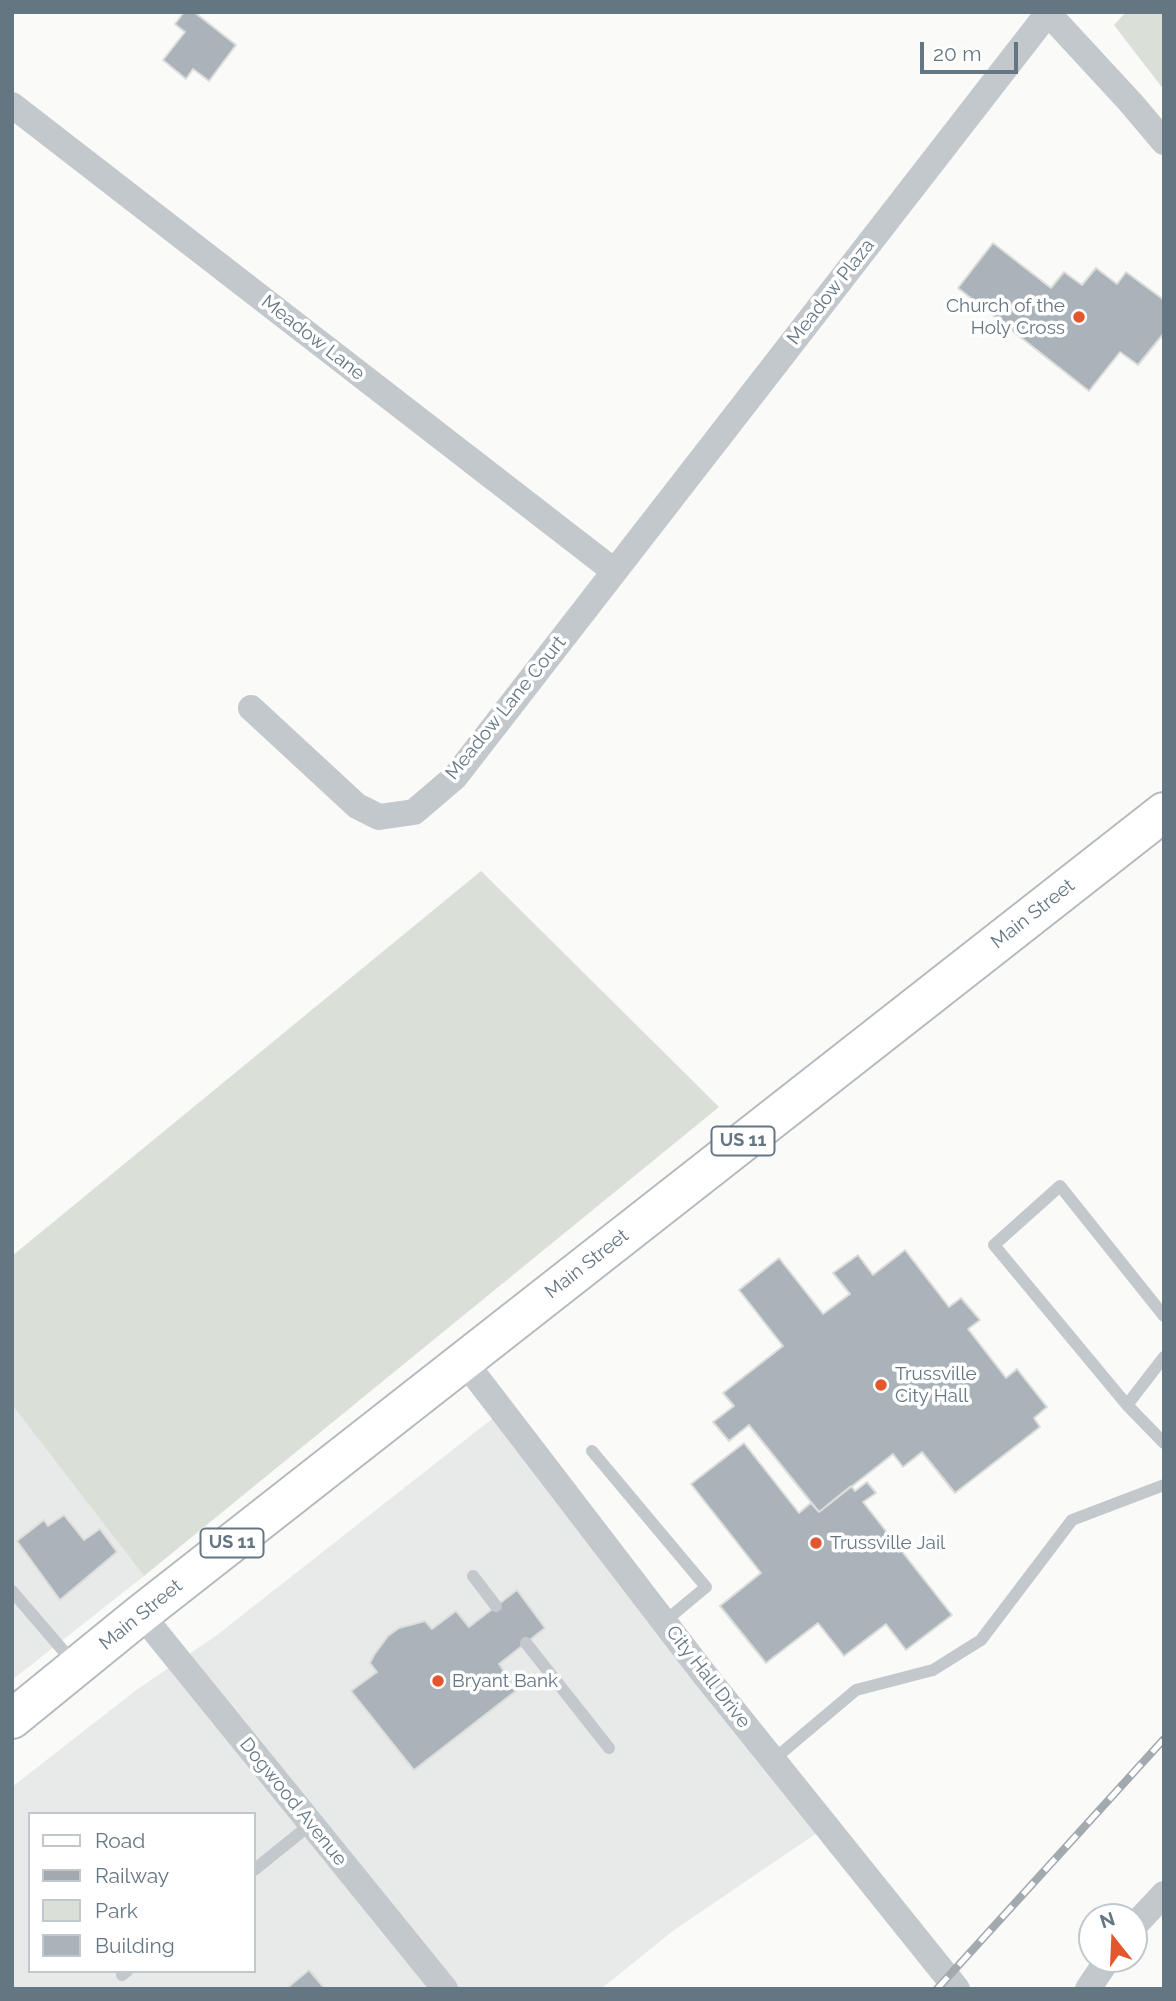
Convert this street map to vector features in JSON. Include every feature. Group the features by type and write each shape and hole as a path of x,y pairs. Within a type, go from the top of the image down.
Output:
{"main road":[{"name":"Main Street","path":"12,1719 141,1614 1164,812"}],"street":[{"path":"1047,12 1132,103 1164,142"},
{"name":"Meadow Plaza","path":"614,571 1047,12"},
{"name":"Meadow Lane","path":"12,105 614,571"},
{"name":"Meadow Lane Court","path":"251,708 357,806 379,817 414,812 455,777 614,571"},
{"name":"City Hall Drive","path":"464,1361 664,1622 957,1989"},
{"name":"Dogwood Avenue","path":"141,1614 445,1989"},
{"path":"1148,1911 1164,1894"},
{"path":"1088,1989 1099,1973"}],"lane":[{"path":"1164,1316 1060,1186 994,1245 1127,1405 1164,1443"},
{"path":"1127,1405 1164,1357"},
{"path":"592,1451 706,1587 664,1622"},
{"path":"773,1760 856,1690 933,1670 981,1640 1072,1520 1164,1485"},
{"path":"473,1576 496,1606"},
{"path":"12,1591 77,1666"},
{"path":"526,1643 609,1748"},
{"path":"256,1868 311,1824"}],"shaded area":[{"path":"12,1405 144,1576 12,1680"},
{"path":"502,1411 826,1827 674,1930 601,1989 12,1989 12,1787 135,1691 217,1635"}],"green space":[{"path":"1126,12 1164,12 1164,90 1114,25"},
{"path":"481,871 719,1107 144,1576 12,1405 12,1256"}],"building":[{"path":"184,12 194,12 236,45 209,81 193,69 186,79 163,60 185,32 175,24"},
{"name":"Church of the Holy Cross","path":"993,243 1051,288 1064,272 1082,285 1096,268 1117,284 1126,272 1164,300 1164,333 1138,365 1120,352 1089,391 958,288"},
{"name":"Trussville City Hall","path":"905,1250 949,1307 961,1298 980,1320 968,1329 1006,1378 1017,1369 1047,1407 1034,1418 1040,1427 955,1493 922,1452 903,1467 893,1454 819,1512 749,1425 729,1441 713,1422 734,1406 723,1393 783,1346 739,1290 779,1258 823,1314 850,1294 833,1273 858,1255 873,1275"},
{"name":"Trussville Jail","path":"744,1443 799,1513 811,1503 819,1512 851,1486 855,1491 867,1482 876,1493 863,1502 952,1615 906,1650 886,1624 844,1656 818,1623 766,1663 720,1606 761,1573 691,1484"},
{"path":"64,1515 84,1540 100,1529 117,1552 60,1600 17,1541 44,1520 48,1526"},
{"name":"Bryant Bank","path":"517,1590 545,1628 499,1664 517,1690 414,1770 351,1691 377,1672 370,1663 374,1655 388,1636 399,1628 425,1621 432,1629 456,1611 469,1627"},
{"path":"309,1970 325,1989 286,1989"}],"railway":[{"path":"937,1989 1164,1739"}],"place":[{"name":"Church of the Holy Cross","path":"1079,317"},
{"name":"Trussville City Hall","path":"881,1385"},
{"name":"Trussville Jail","path":"816,1543"},
{"name":"Bryant Bank","path":"438,1681"}]}
